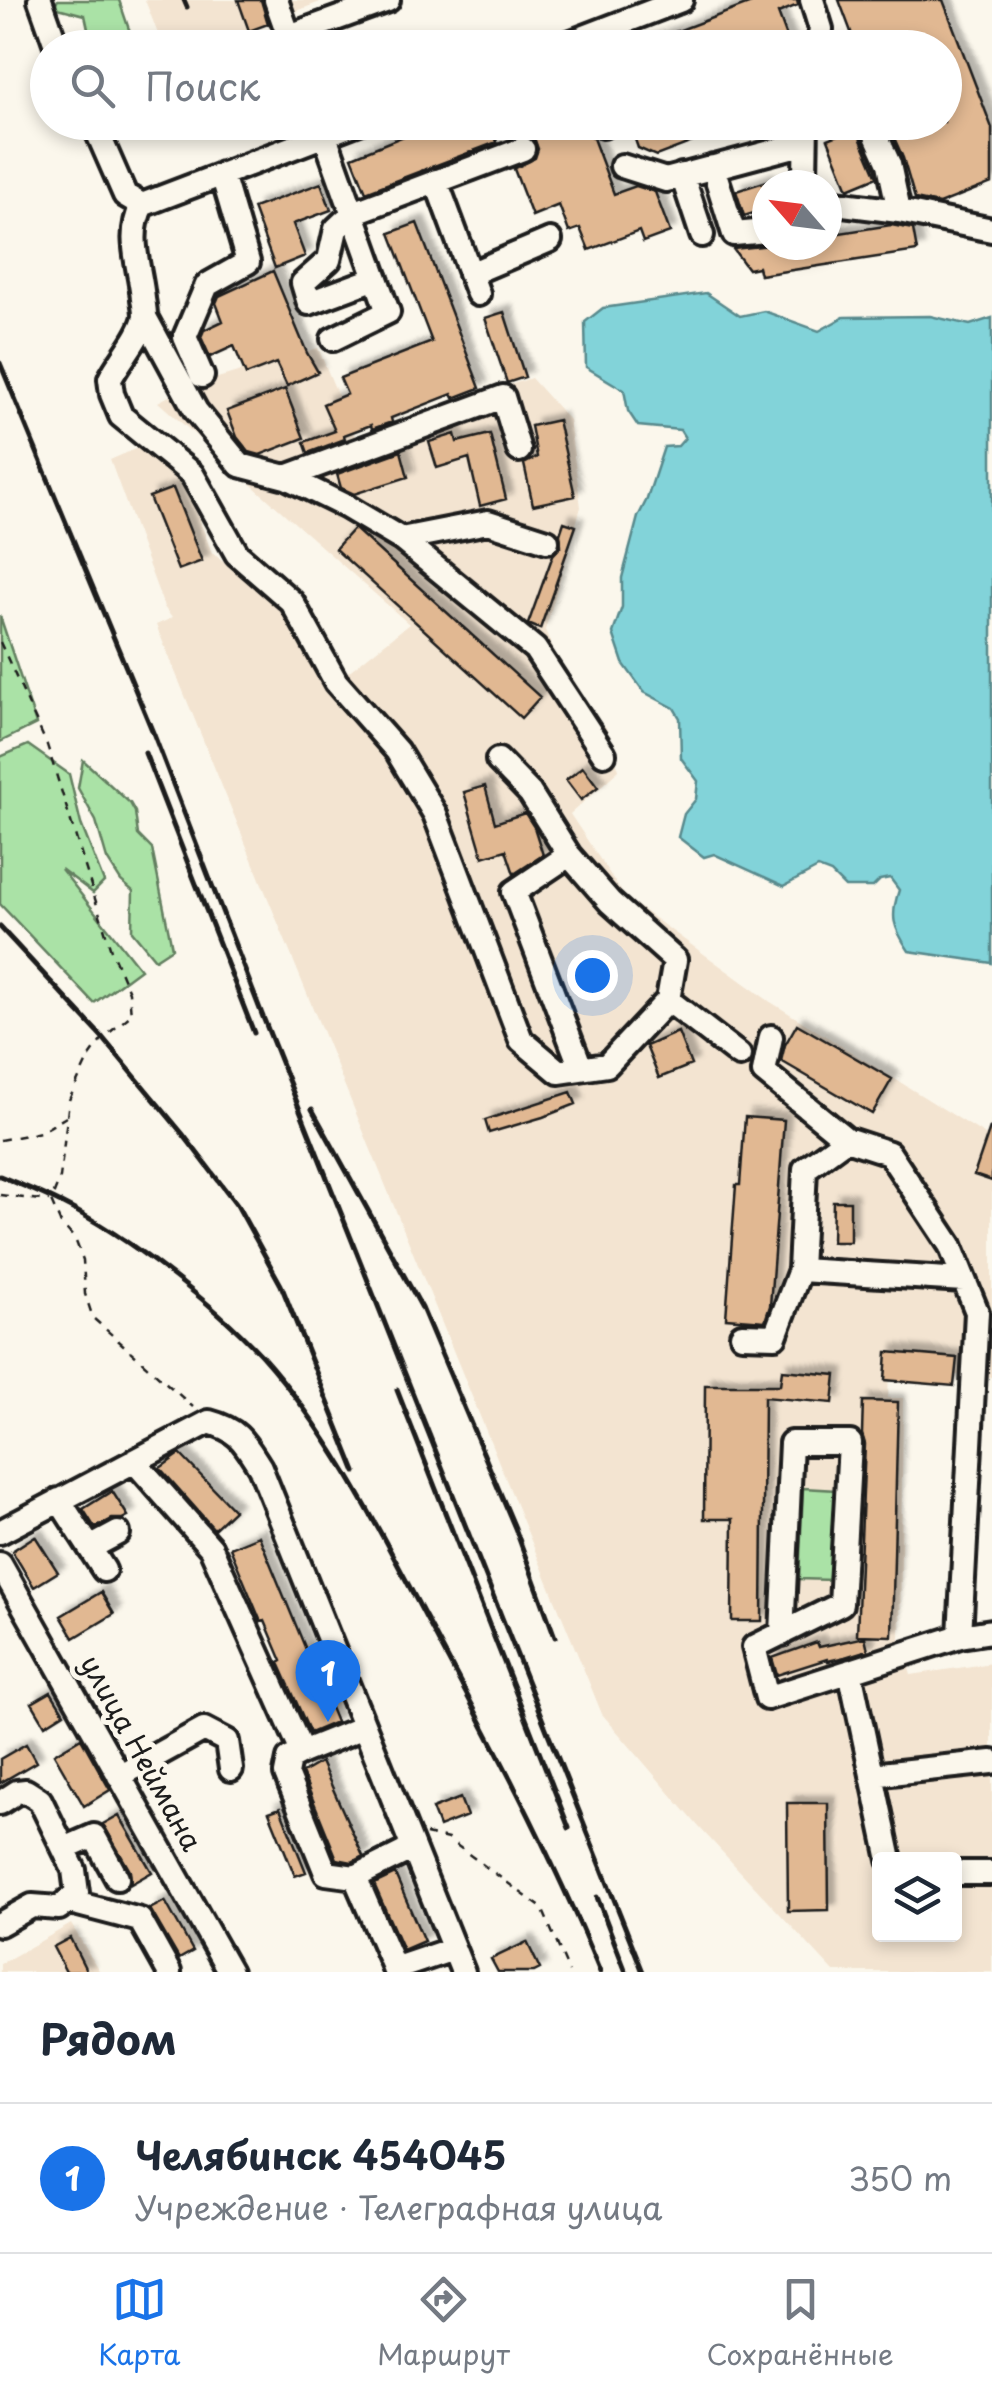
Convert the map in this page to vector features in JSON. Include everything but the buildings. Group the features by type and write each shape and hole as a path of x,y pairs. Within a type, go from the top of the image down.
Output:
{"street":[{"path":"40,0 51,30"},
{"path":"276,0 287,30"},
{"path":"319,30 388,0"},
{"path":"606,30 681,0"},
{"path":"812,0 821,30"},
{"path":"101,140 125,195 142,205"},
{"path":"298,140 142,205 134,222 133,241 145,316 196,410 240,466 286,477 401,539 535,650 604,754"},
{"path":"327,140 388,312 332,339"},
{"path":"622,166 666,180 713,168 787,140"},
{"path":"805,170 806,140"},
{"path":"878,140 899,211"},
{"path":"376,278 309,303 303,284 330,260 336,228 353,213 522,149"},
{"path":"713,168 734,234 752,232"},
{"path":"202,376 185,336 207,285 248,262 222,174"},
{"path":"682,176 702,235"},
{"path":"436,181 474,284 550,240"},
{"path":"842,204 992,230"},
{"path":"145,316 110,380 121,416 192,474 237,554 292,602 336,682 397,751 435,814 520,1040 559,1072 606,1065 668,1000 675,960 610,902 569,856 530,793 498,760"},
{"path":"286,477 503,397 518,450"},
{"path":"401,539 488,522 547,541"},
{"path":"569,856 514,892 582,1068"},
{"path":"668,1000 740,1055"},
{"path":"771,1037 764,1072 846,1139 889,1153 950,1245 977,1312 960,1636"},
{"path":"742,1335 775,1336 800,1270 805,1169 846,1139"},
{"path":"800,1270 964,1280"},
{"path":"0,1532 208,1422 239,1435 260,1467 462,1972"},
{"path":"782,1634 792,1443 850,1443 841,1604 782,1634 754,1648 767,1698 960,1636 992,1631"},
{"path":"134,1461 212,1548 302,1752"},
{"path":"60,1500 104,1570"},
{"path":"90,1548 118,1532"},
{"name":"улица Неймана","path":"0,1564 222,1969"},
{"path":"850,1671 888,1852"},
{"path":"364,1727 302,1752 289,1760 286,1774 326,1873 355,1877 409,1839"},
{"path":"119,1776 204,1729 227,1741 231,1769"},
{"path":"872,1775 992,1762"},
{"path":"0,1802 26,1791 40,1800 74,1870 76,1893 59,1908 32,1906 0,1924"},
{"path":"64,1849 94,1836 117,1878"},
{"path":"962,1873 992,1873"},
{"path":"355,1877 395,1970 453,1949"},
{"path":"67,1901 140,1920 169,1972"}],"path":[{"path":"0,642 47,745 111,950 129,992 131,1015 103,1038 70,1100 60,1178 51,1201 60,1222 75,1238 93,1318 208,1422"},
{"path":"0,1140 42,1132 68,1116"},
{"path":"0,1195 51,1201"},
{"path":"409,1839 448,1838 542,1908 569,1972"}],"shaded area":[{"path":"145,0 325,0 248,30 156,30"},
{"path":"318,348 355,436 531,378 569,420 581,507 545,630 579,710 606,727 619,770 570,814 625,897 769,1001 987,1136 992,1144 992,1377 889,1371 888,1398 903,1398 900,1638 911,1675 992,1663 992,1972 834,1972 699,1827 602,1714 156,625 172,618 164,607 110,460 142,446 184,479 212,553 286,616 328,688 409,624 158,402 184,388"},
{"path":"71,1924 100,1972 0,1972 0,1964"}],"green space":[{"path":"58,0 119,0 129,30 88,30 85,15 54,7"},
{"path":"0,616 36,724 0,742"},
{"path":"28,745 69,774 81,824 104,882 93,893 61,869 140,969 94,1003 0,904 0,757"},
{"path":"83,760 130,803 138,835 152,849 172,948 155,959 132,931 133,891 121,881 107,859 96,821 78,788"},
{"path":"803,1488 836,1490 832,1580 799,1579"}],"water":[{"path":"706,293 740,316 764,311 819,331 844,317 930,316 970,325 992,318 992,963 909,951 895,922 899,890 890,878 873,887 845,887 831,873 818,868 784,886 714,854 704,857 678,837 684,814 696,799 698,781 681,758 680,718 674,708 644,692 623,663 613,633 622,607 622,578 638,517 664,447 678,446 685,438 680,430 638,426 628,411 624,390 586,367 585,322 603,308"}],"railway":[{"path":"184,0 187,7"},
{"path":"0,363 154,735 643,1972"},
{"path":"145,753 254,1033"},
{"path":"0,927 103,1038 237,1205 281,1285 356,1472"},
{"path":"312,1109 422,1308 515,1528 555,1637"},
{"path":"0,1176 63,1204 141,1252 218,1314 286,1385 331,1448 390,1549 518,1793 600,1972"},
{"path":"397,1390 569,1828"},
{"path":"597,1897 626,1972"}],"place":[{"name":"Челябинск 454045","path":"328,1722"}]}
